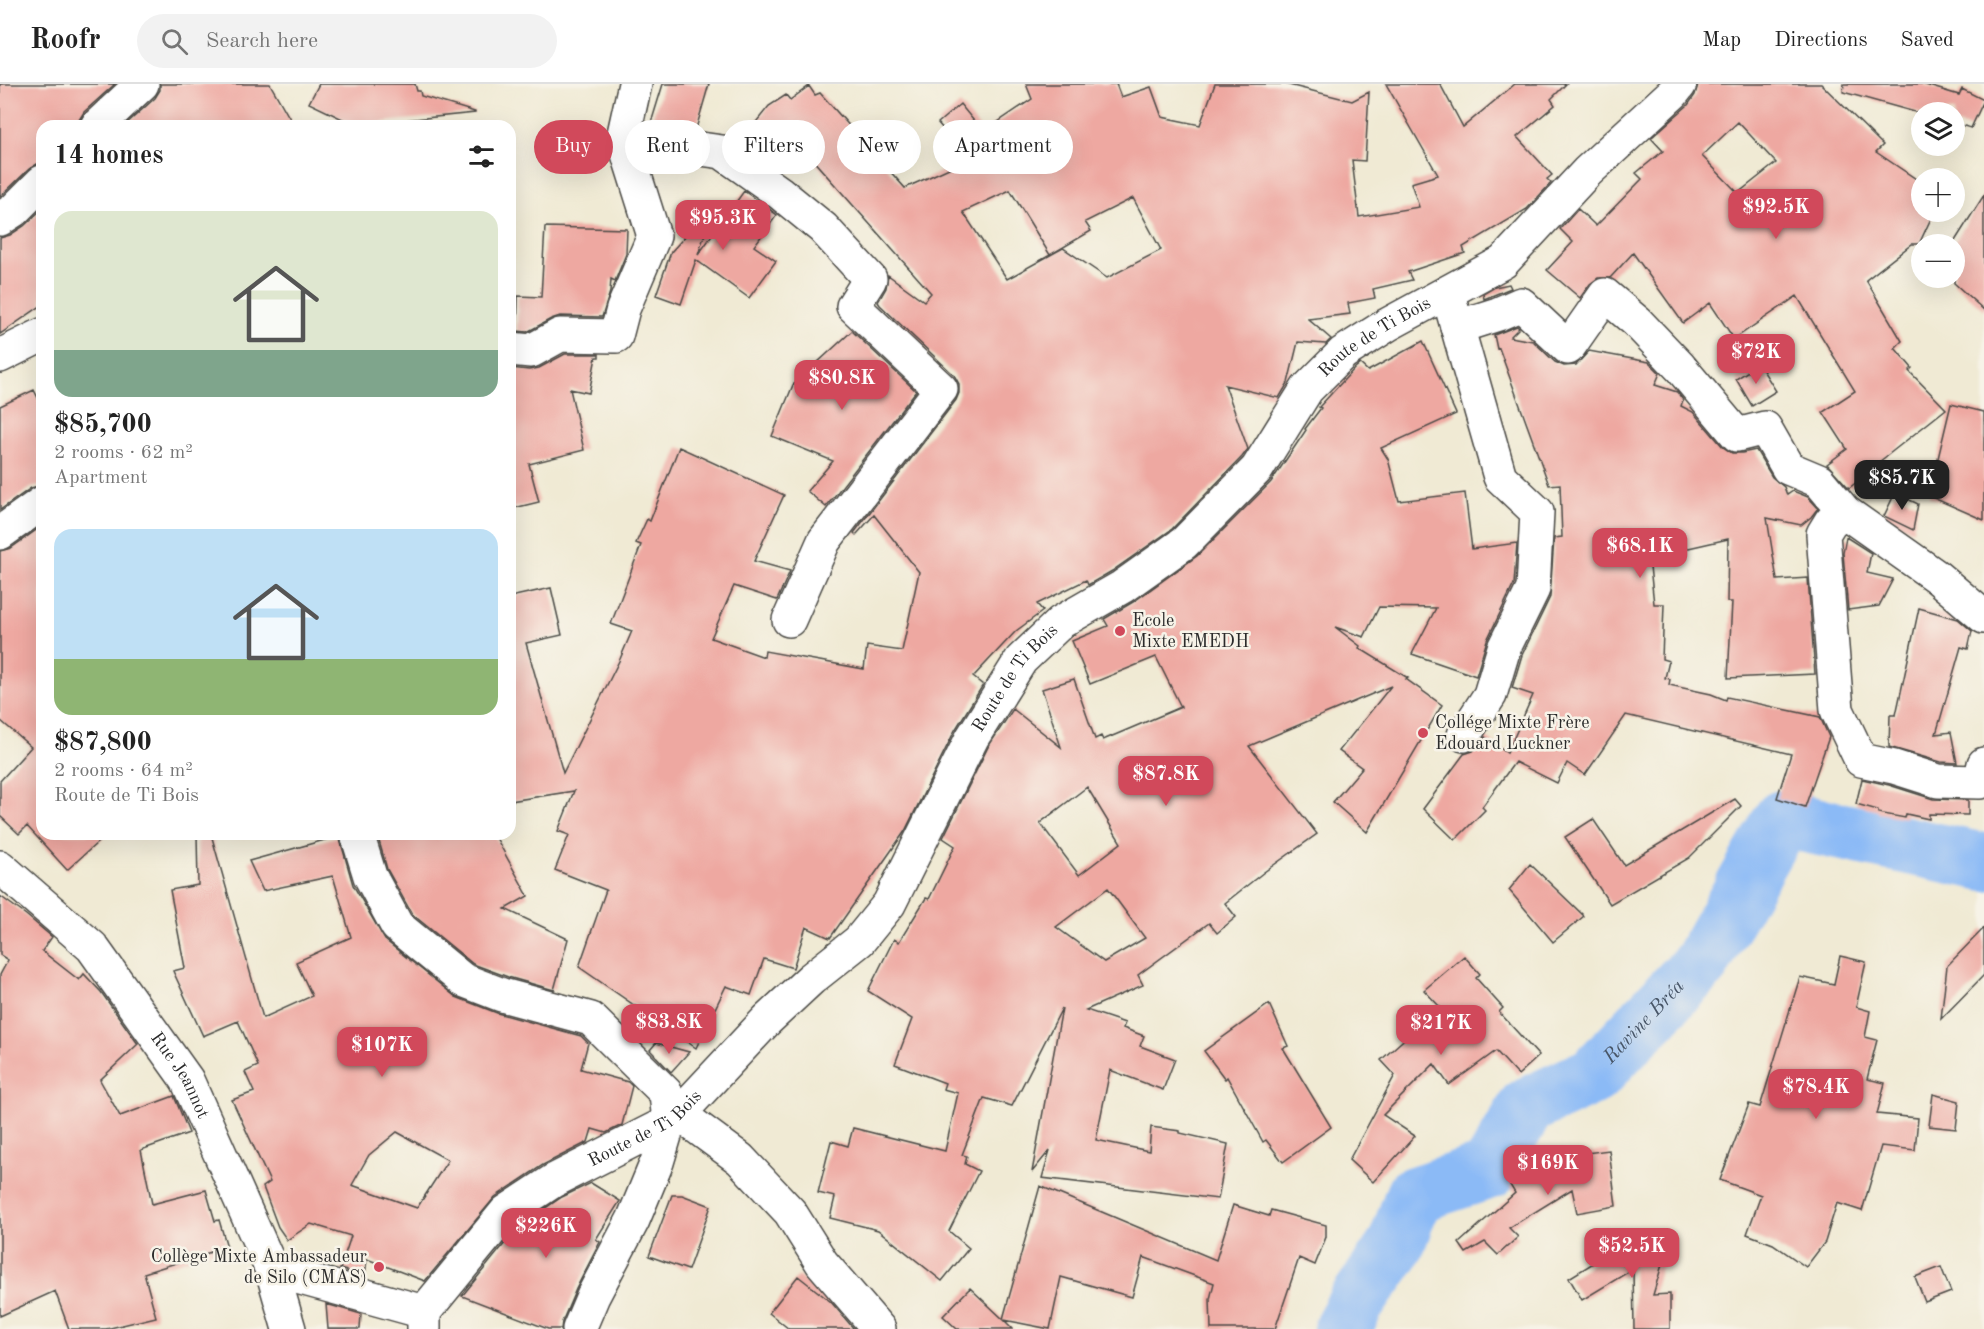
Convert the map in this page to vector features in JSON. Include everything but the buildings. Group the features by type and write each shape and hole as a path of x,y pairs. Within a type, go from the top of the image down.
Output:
{"street":[{"path":"103,120 142,84"},
{"path":"516,350 531,351 560,335 616,336 623,309 654,236 623,138 635,84"},
{"name":"Route de Ti Bois","path":"424,1320 506,1212 553,1181 674,1118 767,1020 811,978 859,941 889,904 972,738 1021,660 1061,622 1122,587 1184,543 1257,469 1307,389 1344,353 1387,325 1503,262 1587,172 1680,84"},
{"path":"623,138 722,152 780,193 823,228 870,279 853,306 940,389 824,541 789,620"},
{"path":"0,219 14,210 36,188"},
{"path":"1447,292 1500,477 1537,512 1533,588 1504,648 1490,695 1464,735"},
{"path":"1457,327 1521,304 1568,348 1605,295 1637,322 1659,345 1737,435 1765,428 1788,468 1819,481 1845,512 1937,577 1984,617"},
{"path":"0,356 36,337"},
{"path":"0,533 36,507"},
{"path":"1845,512 1831,521 1823,534 1837,710 1862,760 1938,781 1980,782 1984,764"},
{"path":"359,840 370,876 397,926 463,980 502,995 591,1018 666,1093 674,1118 633,1220 579,1329"},
{"name":"Rue Jeannot","path":"0,867 92,947 187,1080 272,1270 289,1329"},
{"path":"674,1118 740,1159 790,1212 822,1263 879,1329"},
{"path":"272,1270 424,1320"}],"waterway":[{"name":"Ravine Bréa","path":"1342,1329 1356,1303 1396,1245 1414,1195 1490,1170 1527,1106 1594,1075 1701,963 1782,819 1984,862"}],"place":[{"name":"Ecole Mixte EMEDH","path":"1120,631"},
{"name":"Collége Mixte Frère Edouard Luckner","path":"1423,733"},
{"name":"Collège Mixte Ambassadeur de Silo (CMAS)","path":"379,1267"}]}
